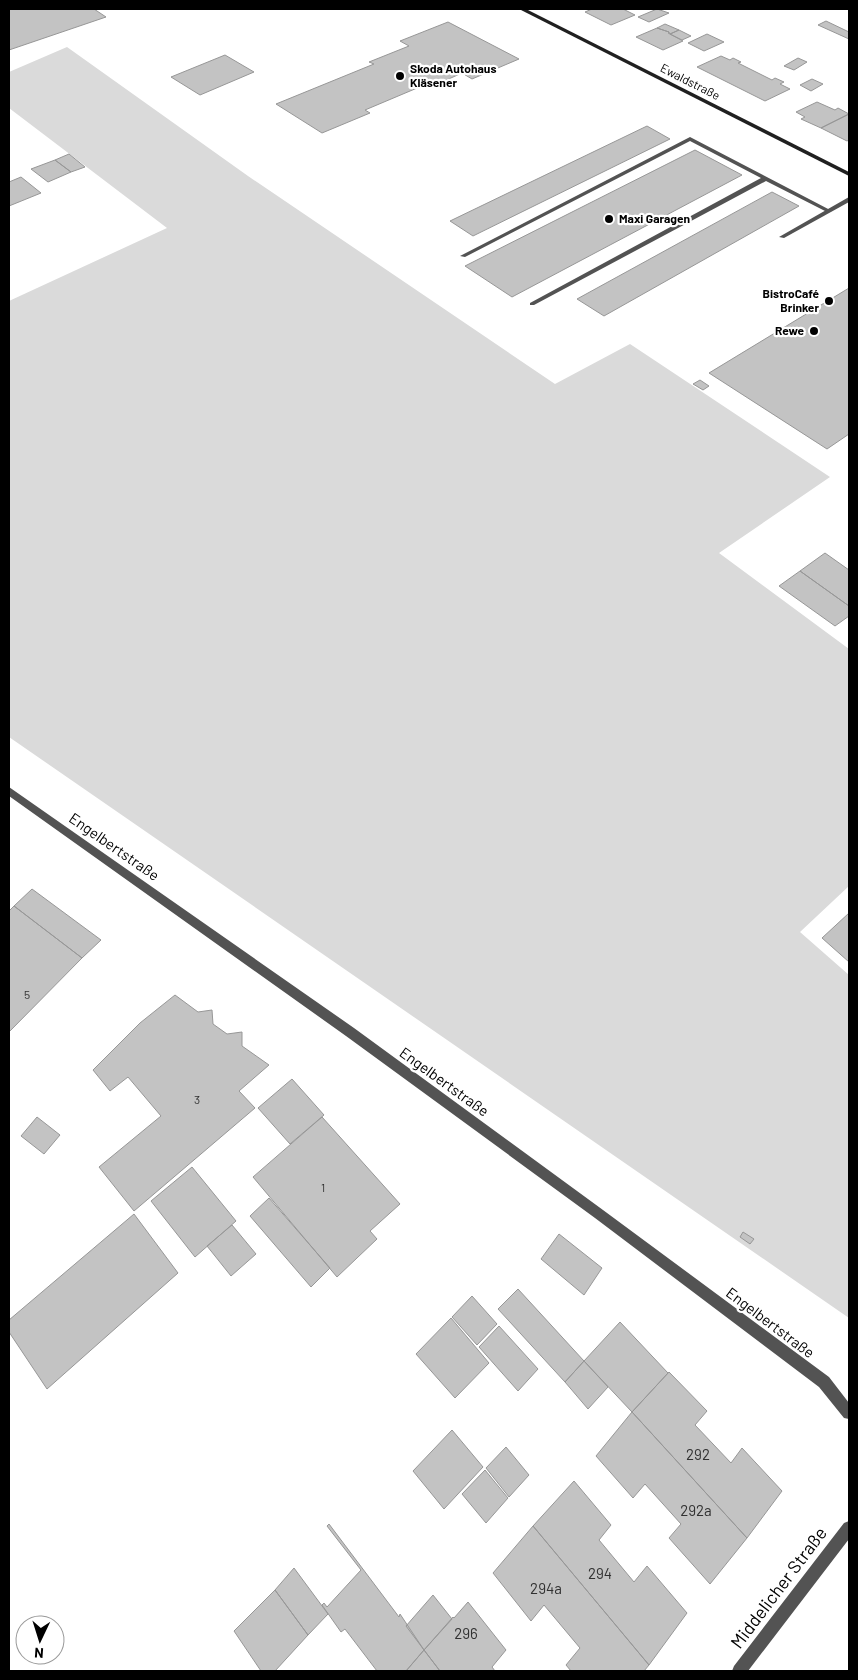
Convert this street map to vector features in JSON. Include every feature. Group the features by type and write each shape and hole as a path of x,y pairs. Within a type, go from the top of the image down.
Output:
{"main road":[{"name":"Ewaldstraße","path":"522,9 849,174"}],"street":[{"path":"463,256 690,139 829,211"},
{"path":"532,304 766,178"},
{"path":"782,237 849,199"},
{"name":"Engelbertstraße","path":"9,791 350,1032 599,1214 824,1382 849,1413"},
{"name":"Middelicher Straße","path":"740,1671 849,1528"}],"shaded area":[{"path":"67,47 248,176 555,384 630,344 830,477 719,553 849,649 849,886 800,932 849,975 849,1318 9,737 9,301 167,228 9,108 9,72"}],"building":[{"path":"9,9 94,9 106,17 9,50"},
{"path":"592,9 623,9 635,15 611,25 585,12"},
{"path":"657,9 669,13 649,22 638,17"},
{"path":"826,21 849,32 849,39 818,25"},
{"name":"Skoda Autohaus Kläsener","path":"448,22 519,59 472,79 462,73 433,86 429,83 365,110 370,113 322,133 276,104 374,64 369,62 409,46 400,41"},
{"path":"665,24 679,30 670,34 657,28"},
{"path":"657,28 669,32 683,41 663,50 636,37"},
{"path":"679,30 691,36 682,40 670,34"},
{"path":"707,34 724,42 704,51 688,43"},
{"path":"225,55 254,72 200,95 171,77"},
{"path":"721,56 730,60 733,58 741,62 738,63 772,80 775,78 784,82 780,84 790,89 765,101 697,67"},
{"path":"798,58 807,62 794,70 784,66"},
{"path":"812,79 823,84 811,91 800,85"},
{"path":"817,102 835,110 838,108 849,114 821,128 801,119 805,117 796,112"},
{"path":"849,114 849,140 847,141 821,128"},
{"path":"647,126 670,139 473,236 450,221"},
{"path":"695,150 742,175 512,297 465,266"},
{"path":"69,154 85,167 71,172 55,160"},
{"path":"55,160 71,172 48,182 31,169"},
{"path":"21,177 41,193 9,206 9,182"},
{"path":"772,192 799,206 604,316 577,299"},
{"name":"Rewe","path":"849,288 849,434 827,449 709,373"},
{"path":"700,380 709,386 703,390 693,384"},
{"path":"825,553 849,570 849,606 800,571"},
{"path":"800,571 849,606 849,616 835,626 779,586"},
{"path":"32,889 101,940 82,958 14,906"},
{"path":"14,906 82,958 9,1032 9,911"},
{"path":"849,913 849,962 822,938"},
{"path":"175,995 198,1012 212,1010 213,1024 227,1034 242,1032 242,1046 269,1065 239,1091 255,1108 134,1211 99,1167 161,1116 128,1077 110,1091 93,1070 140,1023"},
{"path":"292,1079 324,1115 290,1144 258,1108"},
{"path":"37,1117 60,1135 44,1154 21,1136"},
{"path":"322,1117 400,1204 370,1231 377,1239 337,1277 253,1177"},
{"path":"192,1167 236,1221 195,1257 151,1201"},
{"path":"269,1198 330,1268 311,1287 250,1216"},
{"path":"134,1214 178,1273 47,1389 9,1332 9,1320"},
{"path":"232,1225 256,1254 231,1276 207,1246"},
{"path":"743,1232 754,1239 750,1244 740,1237"},
{"path":"559,1234 602,1268 584,1295 541,1259"},
{"path":"518,1289 584,1361 565,1382 498,1309"},
{"path":"472,1296 497,1324 477,1345 452,1317"},
{"path":"451,1318 489,1363 455,1398 416,1354"},
{"path":"620,1322 668,1373 632,1412 584,1361"},
{"path":"499,1326 538,1369 518,1391 479,1347"},
{"path":"584,1361 608,1387 588,1409 565,1382"},
{"path":"669,1372 707,1411 695,1425 731,1463 742,1448 782,1491 747,1538 632,1412"},
{"path":"632,1412 747,1538 710,1584 669,1538 681,1524 645,1484 633,1498 596,1456"},
{"path":"452,1430 483,1467 444,1509 413,1471"},
{"path":"506,1447 529,1475 509,1497 486,1468"},
{"path":"485,1470 508,1498 486,1523 462,1494"},
{"path":"574,1481 611,1525 599,1540 634,1582 647,1566 687,1613 649,1665 533,1526"},
{"path":"329,1524 399,1617 400,1614 424,1650 406,1671 377,1671 345,1629 341,1632 322,1605 324,1603 327,1607 361,1570 327,1526"},
{"path":"533,1526 649,1665 644,1671 571,1671 566,1665 580,1648 544,1605 531,1621 493,1573"},
{"path":"294,1568 328,1614 308,1635 275,1590"},
{"path":"275,1590 308,1635 275,1671 261,1671 234,1631"},
{"path":"433,1595 452,1619 424,1650 406,1626"},
{"path":"468,1602 506,1650 492,1667 495,1671 440,1671 424,1650"},
{"path":"424,1650 440,1671 406,1671"}],"place":[{"name":"Skoda Autohaus Kläsener","path":"400,76"},
{"name":"Maxi Garagen","path":"609,219"},
{"name":"BistroCafé Brinker","path":"829,301"},
{"name":"Rewe","path":"814,331"}]}
